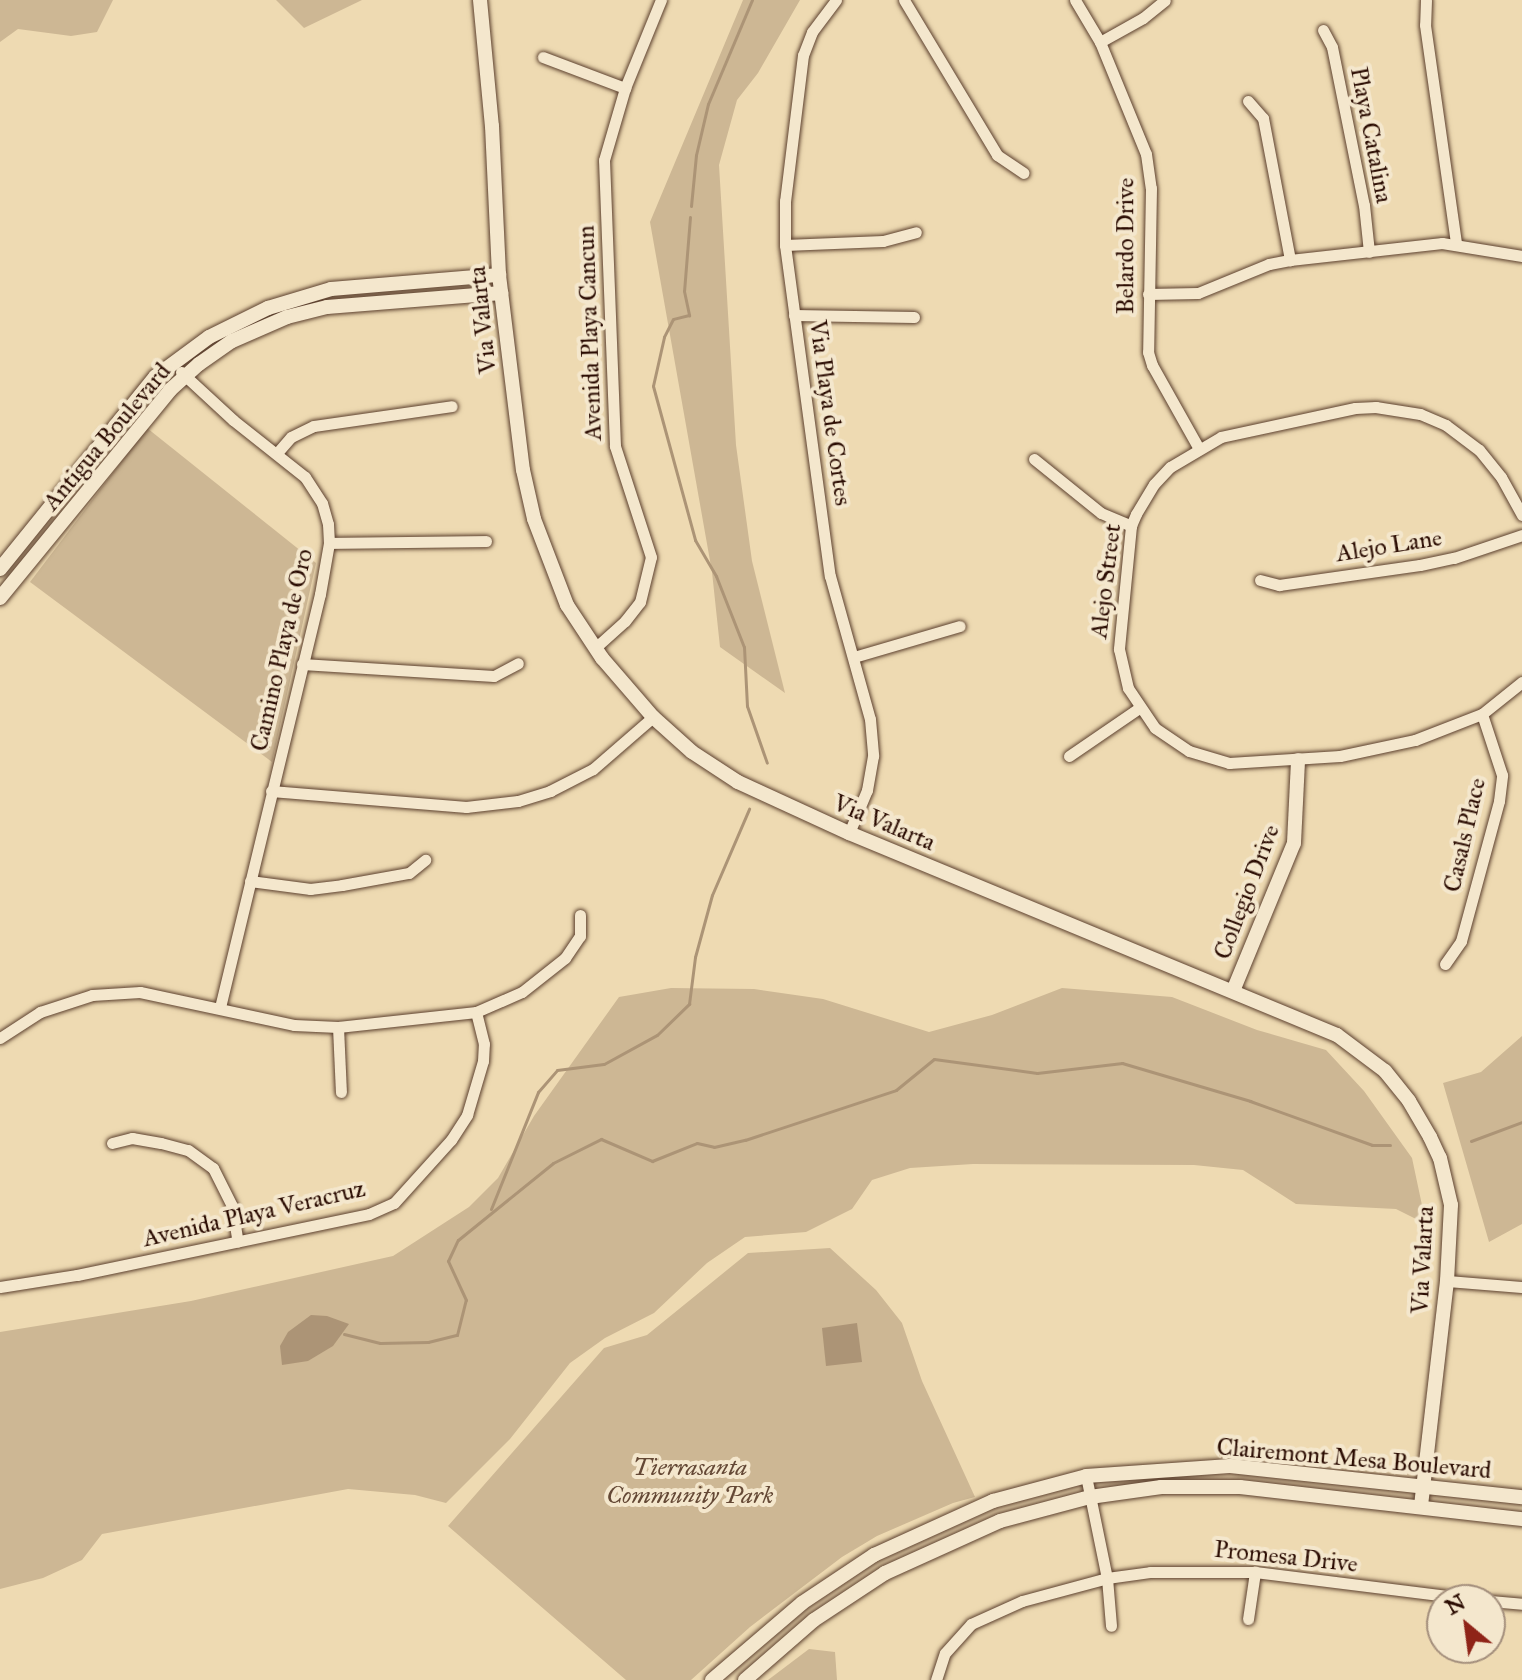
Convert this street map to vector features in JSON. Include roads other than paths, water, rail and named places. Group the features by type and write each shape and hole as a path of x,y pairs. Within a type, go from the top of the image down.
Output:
{"main road":[{"name":"Via Valarta","path":"480,0 492,126 499,275 523,470 534,519 555,580 595,648 653,717 692,752 738,782 849,833 1337,1035 1385,1071 1409,1101 1440,1158 1451,1205 1447,1281 1421,1507"},
{"name":"Antigua Boulevard","path":"0,569 134,402 173,362 238,321 309,294 499,275"},
{"name":"Antigua Boulevard","path":"0,598 184,376 241,337 307,311 501,293"},
{"path":"17,550 26,569"},
{"name":"Collegio Drive","path":"1233,991 1294,843 1298,760"},
{"name":"Clairemont Mesa Boulevard","path":"712,1680 802,1603 902,1540 993,1501 1086,1476 1230,1466 1522,1497"},
{"name":"Clairemont Mesa Boulevard","path":"745,1680 814,1620 885,1573 1000,1521 1090,1497 1161,1487 1240,1487 1522,1519"},
{"path":"885,1573 897,1560 902,1540"}],"street":[{"name":"Avenida Playa Cancun","path":"595,648 625,621 640,602 651,557 644,524 615,446 604,160 625,88 661,0"},
{"name":"Via Playa de Cortes","path":"836,0 812,32 803,55 785,201 785,245 830,576 870,719 873,756 867,790 849,833"},
{"path":"904,0 997,155 1024,173"},
{"name":"Belardo Drive","path":"1075,0 1100,42 1146,154 1151,188 1148,352 1152,365 1198,447"},
{"path":"1100,42 1143,18 1165,0"},
{"path":"1426,0 1425,25 1456,244"},
{"name":"Playa Catalina","path":"1323,30 1332,47 1364,205 1369,252"},
{"path":"543,57 625,88"},
{"path":"1248,101 1263,118 1290,260"},
{"path":"785,245 883,241 916,232"},
{"path":"1148,294 1198,293 1269,264 1290,260 1456,244 1522,256"},
{"path":"794,315 914,317"},
{"name":"Camino Playa de Oro","path":"173,362 184,376 277,453 317,493 328,524 329,543 220,1008"},
{"path":"277,453 291,437 314,426 452,406"},
{"name":"Alejo Street","path":"1522,515 1501,477 1479,450 1446,425 1406,411 1355,408 1221,437 1198,447 1170,467 1154,484 1131,526 1119,649 1124,677 1139,708 1165,736 1202,756 1229,763 1340,756 1415,740 1482,714 1522,682"},
{"path":"1034,459 1101,513 1131,526"},
{"name":"Alejo Lane","path":"1260,580 1279,585 1420,565 1454,558 1522,535"},
{"path":"329,543 486,541"},
{"path":"854,657 960,626"},
{"path":"302,664 494,676 518,663"},
{"path":"1069,756 1139,708"},
{"name":"Casals Place","path":"1445,964 1461,941 1499,801 1502,775 1482,714"},
{"path":"271,791 466,807 518,801 557,788 593,769 653,717"},
{"path":"250,881 310,889 409,873 425,860"},
{"path":"0,1038 40,1012 92,995 140,992 294,1025 338,1027 476,1012 522,992 565,958 580,936 580,915"},
{"name":"Avenida Playa Veracruz","path":"0,1287 77,1275 238,1242 369,1214 394,1203 451,1140 467,1115 483,1061 484,1044 476,1012"},
{"path":"338,1027 341,1092"},
{"path":"112,1143 132,1138 161,1143 188,1150 213,1168 232,1206 238,1242"},
{"path":"1447,1281 1522,1287"},
{"path":"1086,1476 1107,1578 1111,1626"},
{"name":"Promesa Drive","path":"936,1680 945,1653 971,1624 1022,1601 1107,1578 1150,1572 1255,1572 1426,1593"},
{"path":"1248,1619 1255,1572"}],"waterway":[{"path":"691,206 696,155 708,104 752,0"},
{"path":"690,217 684,291 689,315 673,319 664,337 653,386 695,540 716,576 744,647 747,706 767,763"},
{"path":"491,1209 538,1092 557,1070 604,1064 657,1035 689,1004 695,957 712,895 749,809"},
{"path":"344,1334 380,1343 428,1342 457,1335 466,1300 448,1261 458,1240 553,1163 601,1139 652,1161 697,1143 714,1147 745,1140 896,1090 934,1059 1037,1073 1122,1063 1250,1101 1372,1145 1390,1145"},
{"path":"1471,1141 1522,1122"}],"park label":[{"name":"Tierrasanta Community Park","path":"690,1482"}]}
